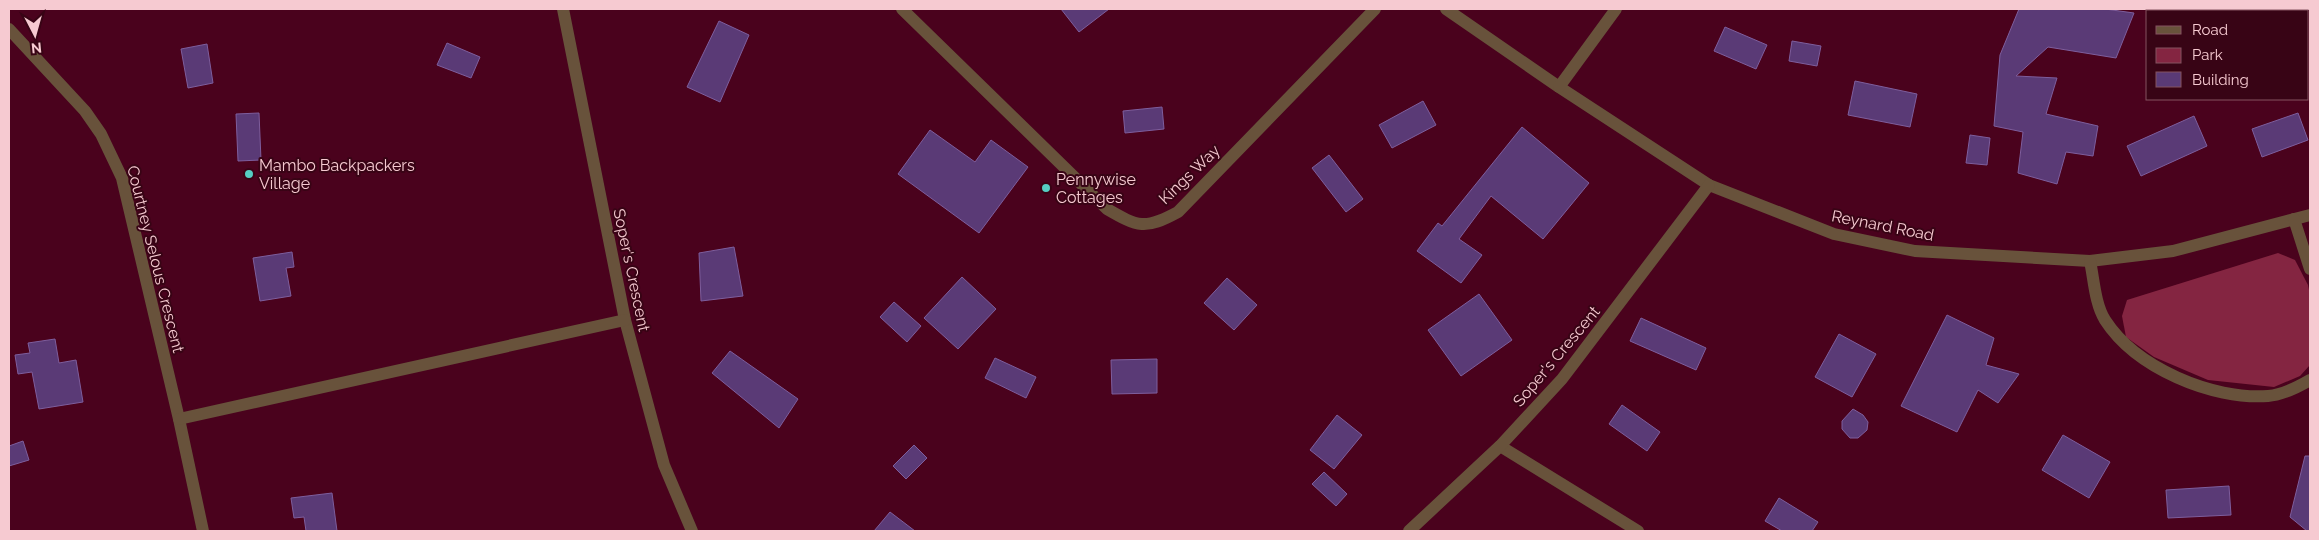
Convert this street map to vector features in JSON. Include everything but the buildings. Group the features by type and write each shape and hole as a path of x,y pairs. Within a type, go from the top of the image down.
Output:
{"street":[{"name":"Soper's Crescent","path":"565,9 625,320 664,465 692,531"},
{"name":"Kings Way","path":"902,9 1107,209 1133,224 1158,223 1178,212 1375,9"},
{"name":"Reynard Road","path":"1446,9 1559,87 1708,185 1834,234 1915,251 2090,262 2173,251 2310,215"},
{"path":"1559,87 1616,9"},
{"name":"Courtney Selous Crescent","path":"9,29 85,111 101,134 122,178 180,419 203,531"},
{"name":"Soper's Crescent","path":"1409,531 1500,446 1562,379 1708,185"},
{"path":"2294,219 2310,269"},
{"path":"2090,262 2104,319 2121,340 2146,361 2168,373 2201,387 2241,394 2269,396 2310,380"},
{"path":"180,419 625,320"},
{"path":"1500,446 1638,531"}],"green space":[{"path":"2278,253 2295,260 2308,285 2310,295 2310,365 2300,376 2274,387 2208,380 2154,357 2126,337 2122,316 2127,300"}],"place":[{"name":"Mambo Backpackers Village","path":"249,174"},
{"name":"Pennywise Cottages","path":"1046,188"}]}
